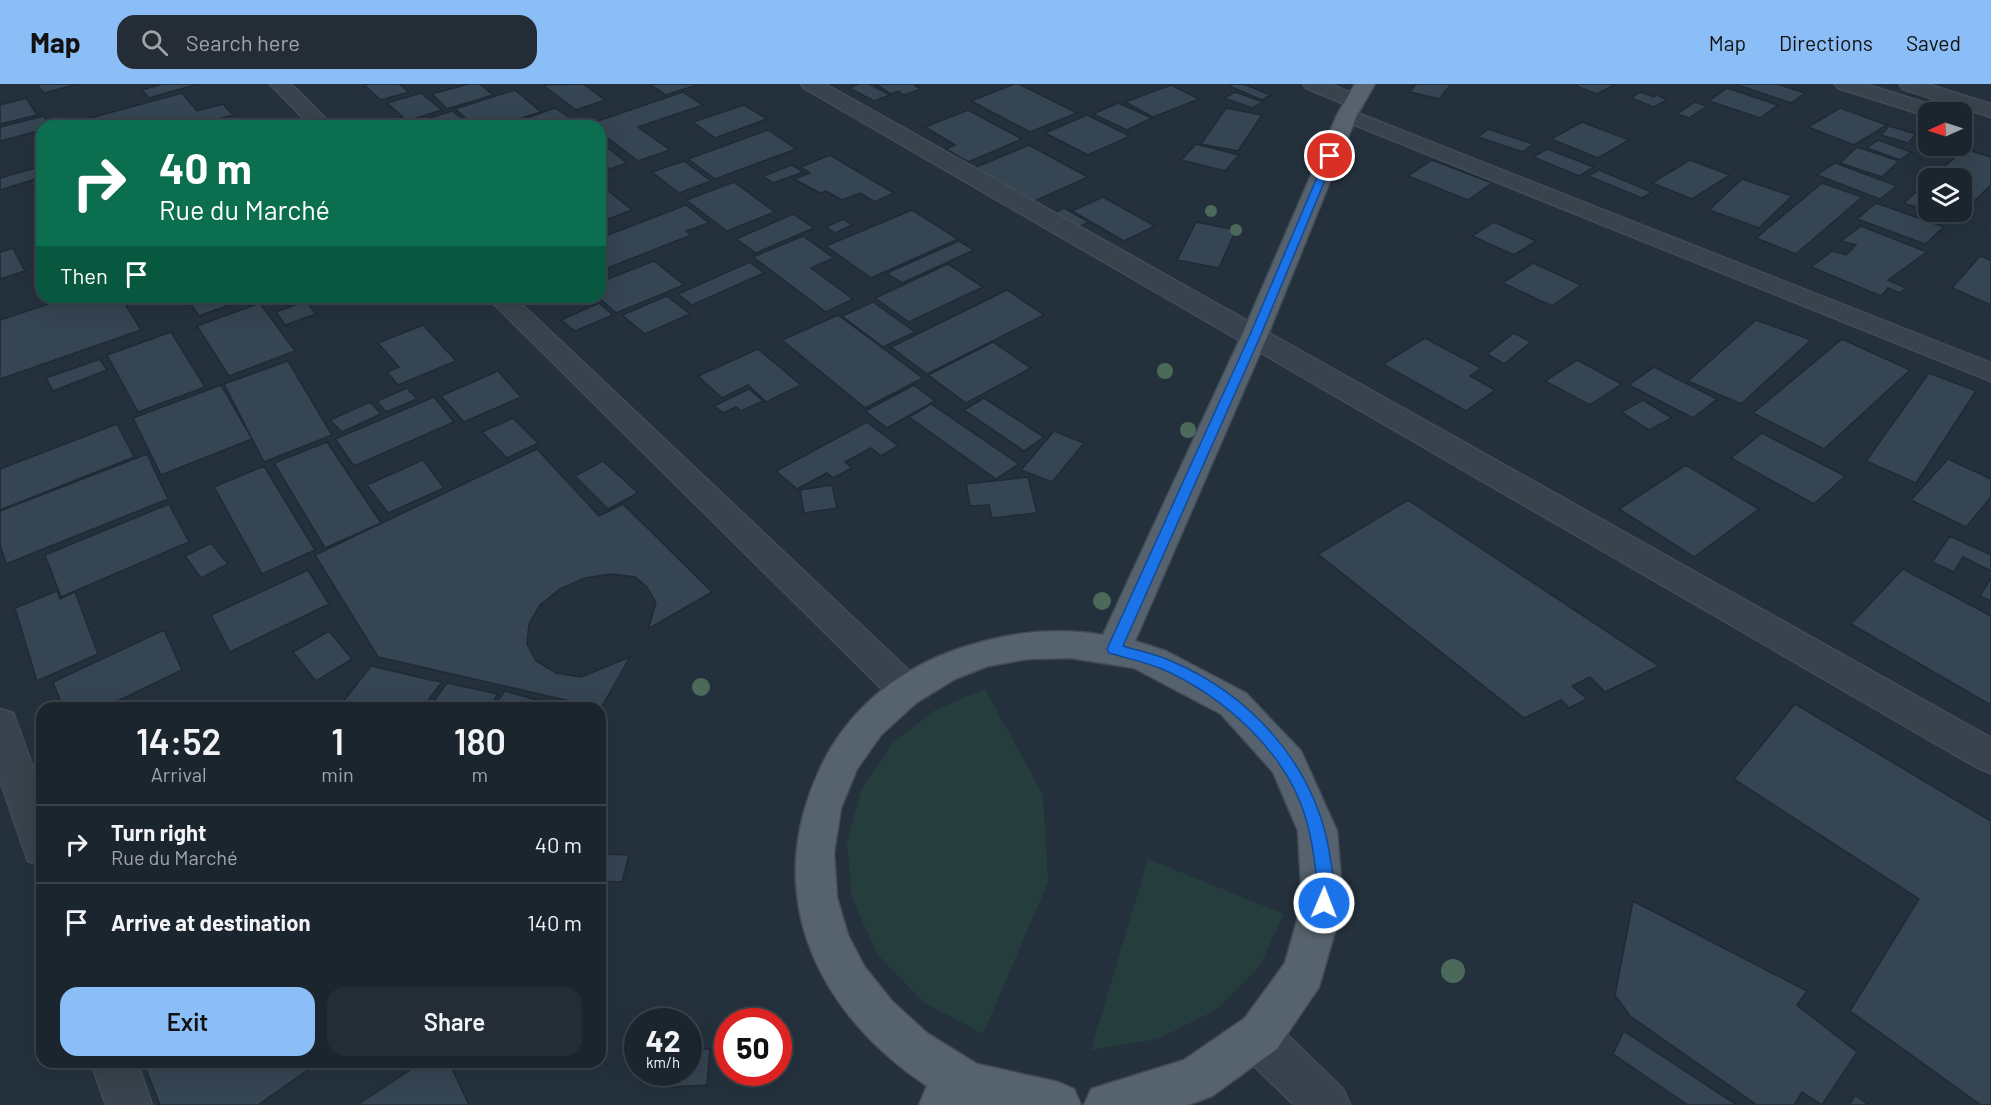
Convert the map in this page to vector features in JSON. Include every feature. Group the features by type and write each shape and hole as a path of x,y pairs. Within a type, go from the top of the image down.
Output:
{"main road":[{"path":"1114,649 1254,337 1356,100"},
{"path":"1058,1105 988,1091 948,1091 902,1043 861,1000 832,952 817,901 814,850 828,790 856,739 871,721 906,690 948,666 1017,646 1065,644 1114,649 1174,669 1214,690 1237,707 1275,746 1304,793 1314,819 1325,874 1324,903 1311,961 1297,988 1258,1038 1203,1078 1135,1101 1107,1105"}],"street":[{"path":"280,84 317,120"},
{"path":"811,84 1991,757"},
{"path":"1313,84 1356,100 1991,373"},
{"path":"1845,84 1918,107"},
{"path":"1905,84 1991,111"},
{"path":"1972,125 1991,131"},
{"path":"506,303 906,690"},
{"path":"0,724 36,831"},
{"path":"1258,1038 1327,1105"},
{"path":"116,1068 129,1105"}],"green space":[{"path":"985,689 1043,795 1048,882 983,1034 923,1002 878,955 852,899 847,842 862,788 893,743 935,710"},
{"path":"1148,859 1284,914 1259,967 1216,1010 1158,1039 1091,1050"}],"building":[{"path":"37,84 78,84 44,93"},
{"path":"162,84 198,84 149,98 142,90"},
{"path":"399,84 409,92 381,100 364,85"},
{"path":"468,84 480,84 493,95 447,109 432,94"},
{"path":"583,84 605,100 576,110 543,85"},
{"path":"700,84 666,95 651,85"},
{"path":"859,84 869,84 890,95 874,101 849,88"},
{"path":"876,84 921,84 915,86 921,89 904,95 898,91 891,94"},
{"path":"1019,84 1077,113 1030,132 971,101"},
{"path":"1243,84 1271,95 1262,100 1229,86"},
{"path":"1416,84 1451,84 1439,99 1410,92"},
{"path":"1579,84 1616,84 1597,94 1576,86"},
{"path":"1735,84 1777,84 1805,93 1791,103"},
{"path":"1171,85 1199,99 1153,117 1125,102"},
{"path":"1727,88 1778,105 1760,118 1709,101"},
{"path":"515,90 541,112 515,120 469,120 455,109"},
{"path":"683,92 703,105 638,127 670,150 638,161 606,137 606,120 601,120"},
{"path":"1235,92 1263,102 1252,108 1224,98"},
{"path":"1640,92 1654,97 1657,95 1667,100 1654,107 1631,98"},
{"path":"182,93 197,111 223,104 233,115 214,120 83,120"},
{"path":"421,93 442,110 406,120 387,103"},
{"path":"26,98 37,115 0,124 0,105"},
{"path":"1695,102 1707,106 1689,118 1677,114"},
{"path":"1118,103 1152,118 1127,130 1093,114"},
{"path":"744,105 767,119 715,138 693,122"},
{"path":"555,108 573,120 522,120"},
{"path":"1226,108 1262,115 1238,151 1201,144"},
{"path":"1840,108 1887,125 1854,145 1808,127"},
{"path":"968,110 1022,139 968,162 946,149 955,145 925,127"},
{"path":"452,111 463,120 423,120"},
{"path":"1087,115 1130,136 1088,155 1045,133"},
{"path":"44,116 47,120 36,120 36,132 0,141 0,127"},
{"path":"1582,122 1629,140 1598,158 1551,139"},
{"path":"1889,126 1916,134 1908,143 1881,135"},
{"path":"1488,129 1533,144 1523,152 1478,137"},
{"path":"768,130 796,149 715,179 688,159"},
{"path":"1878,140 1911,152 1900,160 1867,148"},
{"path":"1196,144 1239,155 1225,171 1181,160"},
{"path":"1029,145 1088,177 1028,204 969,170"},
{"path":"606,147 627,163 610,169 606,166"},
{"path":"1857,147 1899,161 1882,177 1840,163"},
{"path":"1547,149 1594,167 1579,176 1533,157"},
{"path":"1972,151 1991,157 1991,185 1972,203 1972,168 1943,168 1957,156 1972,156"},
{"path":"830,155 894,193 875,202 860,193 842,200 826,191 820,193 794,179 810,173 801,167"},
{"path":"1432,160 1492,183 1468,200 1408,176"},
{"path":"1690,160 1730,175 1692,199 1652,183"},
{"path":"684,161 711,181 679,193 652,172"},
{"path":"1835,163 1897,186 1880,199 1817,175"},
{"path":"792,165 803,172 773,183 763,176"},
{"path":"36,168 36,179 0,190 0,178"},
{"path":"1599,170 1652,192 1642,198 1588,176"},
{"path":"1742,179 1792,196 1759,228 1709,210"},
{"path":"36,181 36,191 31,182"},
{"path":"734,182 775,212 727,231 686,200"},
{"path":"1822,183 1862,197 1796,254 1756,238"},
{"path":"606,189 632,210 606,220"},
{"path":"1918,190 1918,208 1904,203"},
{"path":"1103,197 1155,226 1124,241 1072,211"},
{"path":"1876,203 1918,218 1918,222 1930,222 1944,227 1925,244 1857,219"},
{"path":"686,205 709,223 686,231 691,235 606,269 606,236"},
{"path":"1064,208 1089,222 1070,231 1045,217"},
{"path":"912,210 958,239 871,278 826,246"},
{"path":"793,214 814,228 756,253 736,239"},
{"path":"843,219 852,225 835,233 826,227"},
{"path":"1196,222 1236,230 1219,268 1177,260"},
{"path":"1494,222 1536,241 1514,255 1472,236"},
{"path":"1861,226 1927,252 1888,280 1906,288 1900,293 1888,288 1881,296 1811,267 1832,251 1846,255 1856,245 1841,241"},
{"path":"803,236 834,258 811,268 853,299 826,312 753,257"},
{"path":"959,241 974,250 902,283 887,273"},
{"path":"13,248 25,271 0,279 0,252"},
{"path":"1980,256 1991,260 1991,305 1952,288"},
{"path":"654,261 684,285 616,313 605,303 606,280"},
{"path":"750,262 764,273 692,305 678,294"},
{"path":"1533,263 1581,285 1552,306 1503,283"},
{"path":"948,264 983,287 909,322 875,298"},
{"path":"1007,290 1044,315 927,374 891,347"},
{"path":"667,296 690,314 645,334 622,315"},
{"path":"873,302 915,332 883,347 842,316"},
{"path":"52,303 125,303 141,330 0,379 0,320"},
{"path":"190,303 235,303 199,316"},
{"path":"260,303 295,351 229,376 197,326"},
{"path":"301,303 308,303 316,314 285,325 276,312"},
{"path":"599,303 613,315 575,331 561,320"},
{"path":"838,315 923,378 865,408 782,340"},
{"path":"1756,320 1811,340 1741,404 1688,381"},
{"path":"423,325 456,361 398,385 387,372 399,367 378,343"},
{"path":"171,332 205,387 138,412 107,355"},
{"path":"1514,333 1531,342 1504,364 1487,354"},
{"path":"1425,338 1481,368 1470,376 1495,390 1466,411 1383,364"},
{"path":"1842,339 1910,370 1824,449 1753,413"},
{"path":"993,342 1031,368 966,403 928,375"},
{"path":"758,349 801,385 766,402 748,385 722,398 698,376"},
{"path":"100,359 107,370 53,391 46,378"},
{"path":"1577,360 1622,384 1590,405 1545,381"},
{"path":"288,361 332,435 264,462 224,384"},
{"path":"1654,367 1717,399 1693,418 1629,385"},
{"path":"498,371 521,397 464,422 441,396"},
{"path":"1929,373 1976,391 1916,483 1866,461"},
{"path":"221,385 252,439 161,475 133,418"},
{"path":"914,385 935,401 887,428 865,411"},
{"path":"407,388 417,399 386,412 377,401"},
{"path":"749,389 763,401 741,411 736,407 723,413 714,406"},
{"path":"434,397 454,422 354,466 335,439"},
{"path":"984,398 1044,437 1024,451 964,410"},
{"path":"1643,400 1672,418 1649,430 1621,412"},
{"path":"370,402 381,414 342,432 330,420"},
{"path":"931,404 1019,464 996,479 909,417"},
{"path":"513,418 538,443 507,458 482,432"},
{"path":"867,422 898,446 881,456 871,448 845,462 852,468 833,478 827,473 797,489 776,471"},
{"path":"117,424 134,457 0,510 0,469"},
{"path":"1054,431 1084,443 1052,482 1021,470"},
{"path":"1762,433 1845,476 1814,504 1731,458"},
{"path":"327,442 381,523 325,548 274,463"},
{"path":"537,449 599,516 623,504 712,592 648,629 656,603 647,587 635,577 611,574 585,578 560,589 540,605 529,624 527,644 536,661 556,673 581,677 630,657 605,702 574,702 378,657 315,555"},
{"path":"147,454 168,499 6,564 0,544 0,511"},
{"path":"1948,459 1991,479 1991,497 1966,527 1911,500"},
{"path":"423,460 444,488 388,513 367,485"},
{"path":"603,461 638,493 608,509 575,476"},
{"path":"1686,465 1759,509 1694,557 1619,509"},
{"path":"264,466 315,550 262,574 214,487"},
{"path":"1028,477 1037,513 992,518 989,505 970,506 966,484"},
{"path":"832,485 837,508 804,513 800,490"},
{"path":"1408,500 1659,666 1605,692 1590,677 1572,686 1587,699 1569,708 1561,700 1524,718 1318,554"},
{"path":"169,504 189,542 61,597 45,555"},
{"path":"1950,536 1991,555 1991,571 1963,557 1954,572 1932,562"},
{"path":"211,543 228,564 201,578 185,556"},
{"path":"1903,569 1991,616 1991,705 1851,624"},
{"path":"308,570 329,604 230,652 211,615"},
{"path":"1991,578 1991,601 1980,596"},
{"path":"57,591 60,599 75,592 98,654 37,681 15,608"},
{"path":"164,630 182,670 115,702 61,702 53,682"},
{"path":"329,631 352,659 316,681 293,652"},
{"path":"371,666 442,682 427,702 343,702"},
{"path":"447,683 498,694 493,702 433,702"},
{"path":"505,691 544,702 497,702"},
{"path":"1795,704 1991,821 1991,1105 1981,1105 1850,1011 1919,899 1734,779"},
{"path":"606,854 629,855 622,882 606,881"},
{"path":"1633,901 1807,991 1797,1005 1857,1052 1822,1105 1802,1092 1794,1105 1757,1105 1630,1016 1615,995"},
{"path":"1624,1031 1737,1105 1688,1105 1613,1054"},
{"path":"702,1049 710,1049 707,1085 702,1085"},
{"path":"145,1068 310,1068 258,1105 160,1105"},
{"path":"413,1068 452,1068 469,1105 357,1105"},
{"path":"1855,1095 1869,1105 1849,1105"}],"route":[{"path":"1324,903 1325,874 1314,819 1304,793 1275,746 1237,707 1191,676 1141,656 1114,649 1254,337 1330,156"}]}
